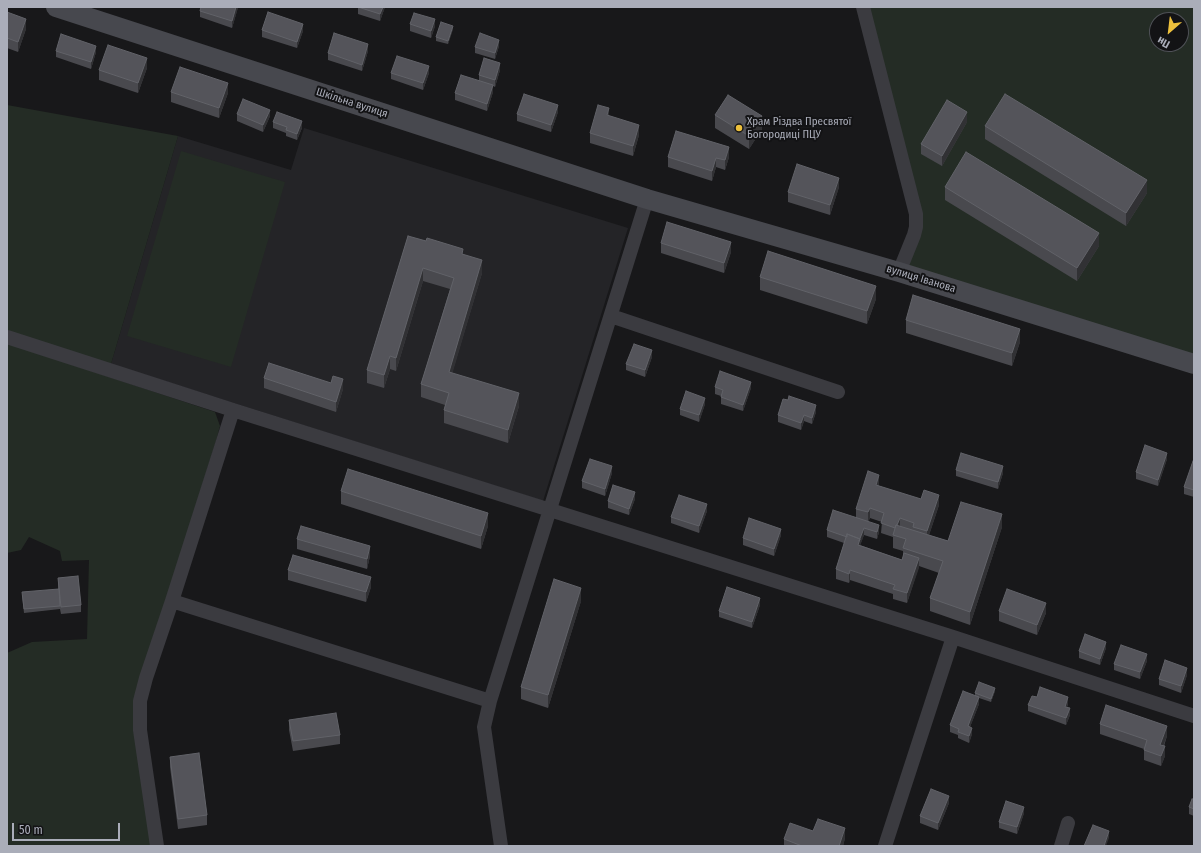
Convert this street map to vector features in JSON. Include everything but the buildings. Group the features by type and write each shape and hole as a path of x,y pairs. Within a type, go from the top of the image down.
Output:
{"street":[{"name":"Шкільна вулиця","path":"56,7 647,199"},
{"path":"863,7 916,214 916,227 914,235 900,272"},
{"name":"вулиця Іванова","path":"647,199 900,272 1194,364"},
{"path":"501,846 484,727 490,701 647,199"},
{"path":"611,316 838,392"},
{"path":"7,337 233,410 953,637 1194,716"},
{"path":"157,846 140,730 140,701 146,678 233,410"},
{"path":"172,601 490,701"},
{"path":"885,846 953,637"},
{"path":"1061,846 1068,823"}],"shaded area":[{"path":"863,7 1194,7 1194,364 899,272 914,235"},
{"path":"7,105 178,136 111,364 7,331"},
{"path":"304,128 628,228 543,501 111,364 178,136 291,170"},
{"path":"181,151 285,182 231,367 127,336"},
{"path":"7,343 215,412 220,426 142,678 151,846 7,846 7,653 32,642 87,639 89,560 62,561 60,551 29,537 21,550 7,553"}],"place":[{"name":"Храм Різдва Пресвятої Богородиці ПЦУ","path":"739,128"}]}
